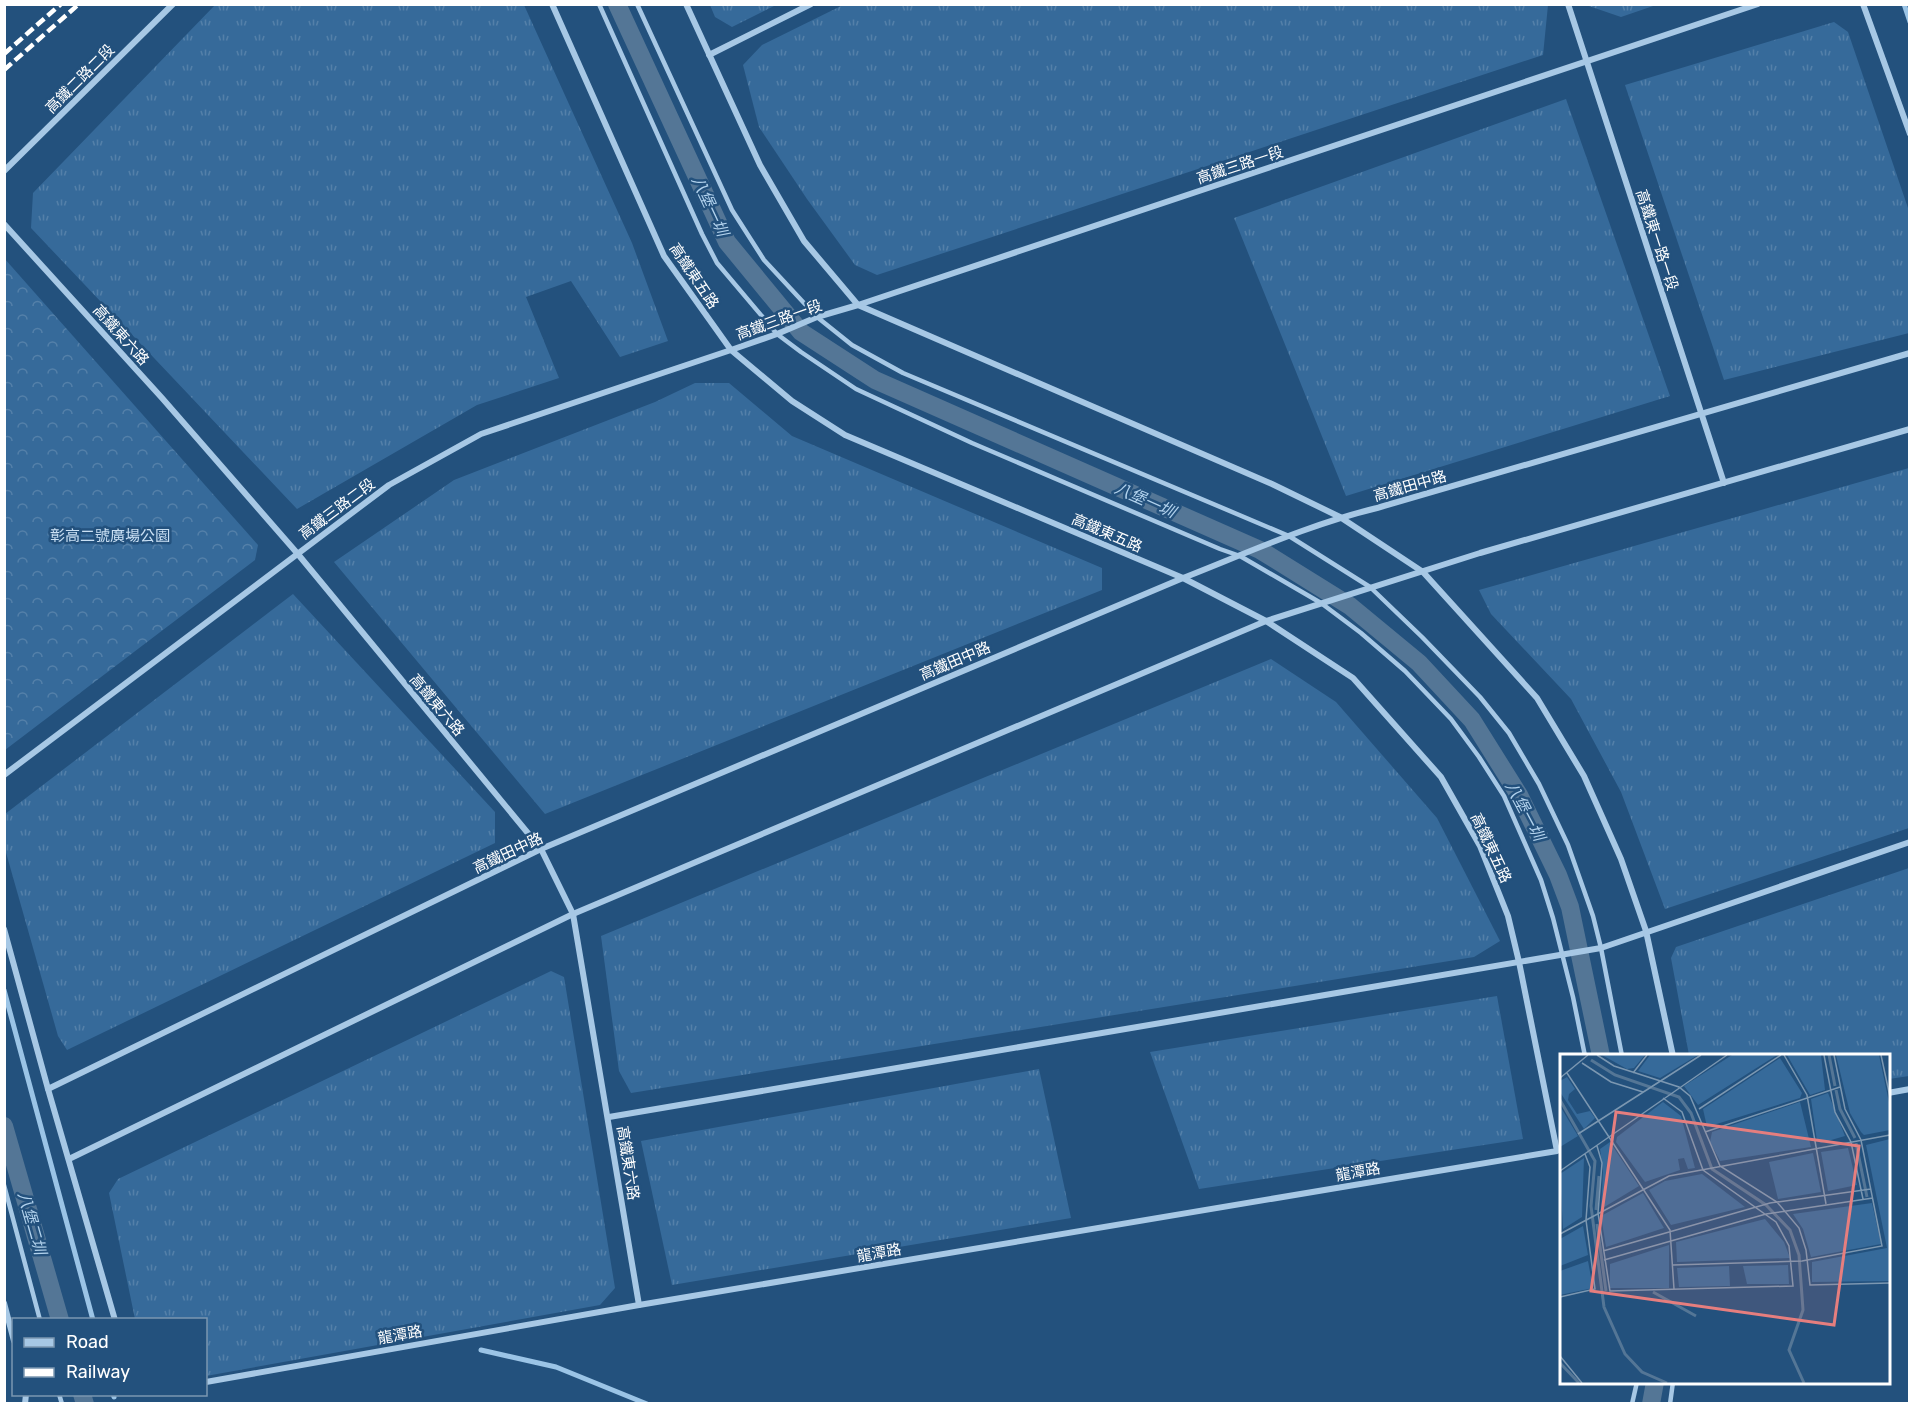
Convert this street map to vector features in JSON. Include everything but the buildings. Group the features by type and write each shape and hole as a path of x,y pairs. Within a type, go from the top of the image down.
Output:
{"street":[{"name":"高鐵二路二段","path":"4,171 173,4"},
{"name":"高鐵東五路","path":"552,4 664,256 731,350 792,401 845,435 1183,578 1266,621 1353,678 1441,777 1480,846 1508,916 1520,962 1557,1151"},
{"path":"686,4 760,165 804,241 858,305 1262,480 1340,517 1423,573 1537,698 1584,776 1621,859 1646,931 1672,1054"},
{"path":"709,55 811,4"},
{"name":"高鐵東一路一段","path":"1568,4 1724,483"},
{"name":"高鐵三路一段","path":"731,350 817,317 1758,4"},
{"path":"1863,4 1910,134"},
{"name":"高鐵東六路","path":"4,224 162,398 297,553 541,849 573,914 639,1305"},
{"name":"高鐵三路二段","path":"4,775 388,485 481,434 731,350"},
{"name":"高鐵田中路","path":"48,1089 541,849 1183,578 1340,517 1910,353"},
{"path":"69,1159 573,914 1266,621 1480,554 1910,429"},
{"path":"609,1117 1601,948 1910,842"},
{"path":"4,930 115,1318"},
{"path":"1890,1093 1910,1089"},
{"name":"龍潭路","path":"207,1382 639,1305 1557,1151"},
{"path":"4,1303 12,1333"}],"lane":[{"path":"599,4 717,263 777,334 856,389 884,403 1015,462 1240,556 1321,603 1361,633 1405,670 1451,719 1504,796 1541,880 1553,918 1585,1054"},
{"path":"637,4 732,210 764,260 817,317 852,345 903,373 1290,536 1370,587 1480,697 1509,733 1539,784 1568,845 1593,916 1622,1054"},
{"path":"4,1185 39,1318"},
{"path":"1632,1404 1637,1384"},
{"path":"1670,1404 1673,1384"}],"green space":[{"path":"216,4 524,5 632,243 668,341 620,357 571,281 526,297 559,378 477,405 297,509 31,228 33,193"},
{"path":"1586,4 1656,5 1621,17"},
{"path":"710,5 776,5 732,27 715,17"},
{"path":"843,5 1548,5 1543,55 877,275 855,265 759,127 743,65 762,45"},
{"path":"1834,22 1848,32 1909,211 1909,333 1724,380 1625,85"},
{"path":"1566,99 1670,396 1346,496 1234,218"},
{"name":"彰高二號廣場公園","path":"4,258 258,545 255,560 5,750"},
{"path":"695,383 729,383 792,436 1102,568 1102,590 545,814 334,562 454,480 655,402"},
{"path":"1909,468 1909,828 1665,909 1621,792 1571,699 1491,614 1479,590"},
{"path":"293,594 495,812 495,843 67,1050 58,1036 5,849 5,814"},
{"path":"1271,659 1336,702 1437,818 1500,941 1474,957 631,1093 619,1071 601,936"},
{"path":"1909,868 1909,1076 1890,1079 1890,1054 1689,1054 1671,958 1676,947"},
{"path":"551,971 564,977 615,1288 600,1305 207,1376 207,1318 135,1318 109,1193 118,1179"},
{"path":"1497,996 1523,1139 1199,1189 1150,1052"},
{"path":"1039,1069 1071,1218 672,1285 641,1141"}],"waterway":[{"name":"八堡一圳","path":"617,4 727,242 801,332 875,380 1260,550 1350,606 1419,663 1472,720 1519,795 1558,875 1570,907 1601,1054"},
{"path":"1904,4 1910,22"},
{"path":"4,990 92,1318"},
{"name":"八堡二圳","path":"4,1126 59,1318"},
{"path":"481,1350 556,1367 647,1404"},
{"name":"八堡一圳","path":"1651,1404 1655,1384"},
{"name":"八堡二圳","path":"83,1396 85,1404"}],"railway":[{"path":"4,54 61,4"},
{"path":"4,70 79,4"}]}
